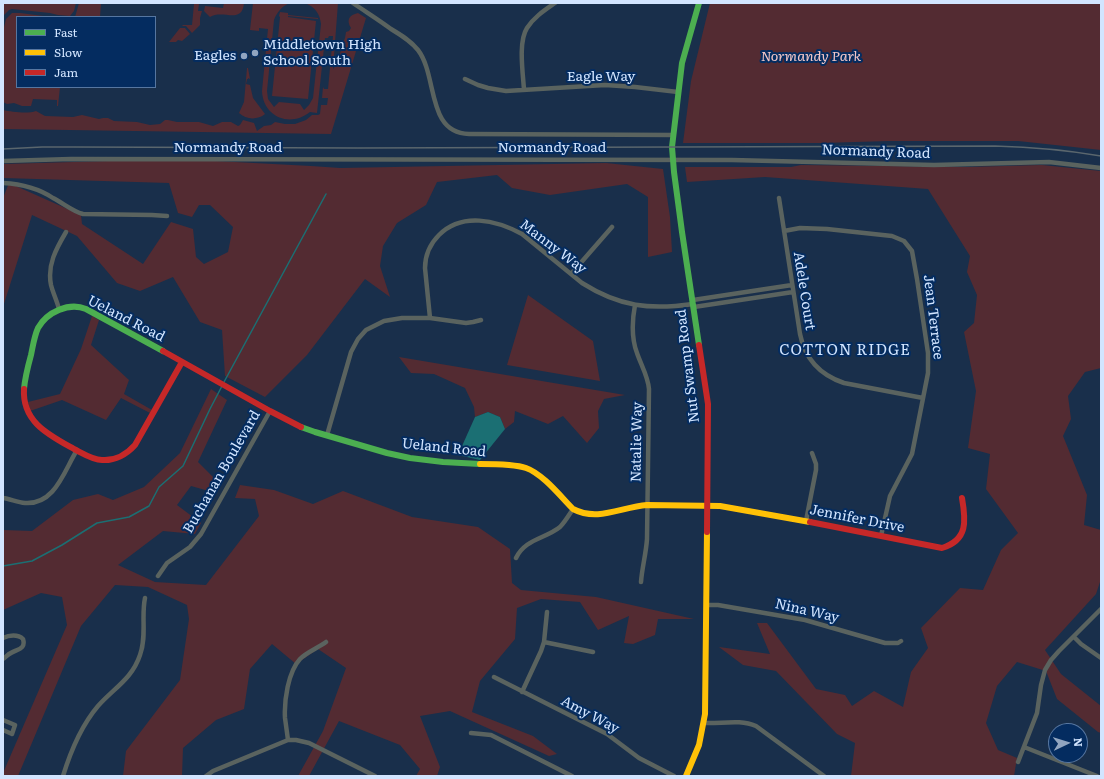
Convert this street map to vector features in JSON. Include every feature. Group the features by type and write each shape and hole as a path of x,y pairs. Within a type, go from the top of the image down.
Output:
{"street":[{"path":"353,3 406,39 419,51 428,69 440,117 447,127 455,132 469,134 673,135"},
{"path":"524,90 522,46 524,34 535,18 555,3"},
{"name":"Nut Swamp Road","path":"686,776 697,750 704,723 706,700 708,404 682,232 673,159 673,135 685,50 698,3"},
{"name":"Eagle Way","path":"465,79 478,85 506,91 605,85 678,92"},
{"name":"Normandy Road","path":"3,161 71,159 673,159 781,160 934,165 1049,162 1101,168"},
{"path":"3,183 25,186 36,190 83,214 167,216"},
{"name":"Adele Court","path":"779,198 802,345 810,361 821,372 830,378 844,383 923,398"},
{"name":"Manny Way","path":"430,318 425,268 426,256 437,236 447,228 468,220 496,223 511,228 528,238 582,283 600,294 618,301 635,305 660,307 693,303"},
{"path":"571,274 612,227"},
{"name":"Jean Terrace","path":"784,231 807,228 848,230 892,236 907,244 912,251 928,353 928,373 912,454 890,496 881,536"},
{"path":"66,232 54,252 50,268 51,285 59,309 49,315 42,322 38,330 24,381 23,395 27,412 39,427 89,457 100,460 119,457 127,453 135,445 182,362"},
{"path":"693,303 744,292 792,285"},
{"path":"744,292 746,299"},
{"path":"693,303 746,299 793,292"},
{"name":"Natalie Way","path":"635,305 632,325 633,339 647,378 649,389 647,549 641,575 642,582"},
{"name":"Ueland Road","path":"59,309 71,307 81,307 86,309 296,425 327,436 410,458 526,468 541,477 573,508 585,513 600,514 635,506 648,505 707,505"},
{"path":"327,436 351,352 358,339 366,330 384,321 402,318 430,318 466,322 481,320"},
{"name":"Buchanan Boulevard","path":"158,576 167,564 190,547 201,534 270,411"},
{"path":"3,498 26,503 45,498 55,489 77,450"},
{"path":"806,521 816,470 816,464 812,453"},
{"name":"Jennifer Drive","path":"707,505 806,521 942,548 951,546 959,539 962,533 964,512 962,498"},
{"path":"516,558 520,550 526,545 560,527 573,508"},
{"path":"63,776 74,744 81,730 98,706 128,677 139,659 145,628 143,611 145,598"},
{"name":"Nina Way","path":"706,605 718,605 805,620 885,643 898,643 901,641"},
{"path":"1018,762 1037,713 1045,670 1059,651 1101,609"},
{"path":"522,692 540,656 544,642 547,612"},
{"path":"3,638 18,636 23,639 24,644 22,648 10,653 3,659"},
{"path":"1074,637 1101,658"},
{"path":"288,740 285,719 285,703 288,686 293,671 300,660 308,653 326,642"},
{"path":"544,642 593,652"},
{"name":"Amy Way","path":"494,677 607,734 639,758 674,776"},
{"path":"3,720 15,725 12,734 3,730"},
{"path":"704,723 716,724 745,722 756,726 824,776"},
{"path":"471,733 491,735 572,776"},
{"path":"206,776 212,771 288,740 309,743 375,776"},
{"path":"1024,747 1097,776"}],"green space":[{"path":"3,3 76,3 74,11 70,16 12,9 3,16"},
{"path":"79,3 101,4 100,16 75,16"},
{"path":"224,3 244,3 240,13 236,15 215,15 210,17 204,11 205,6 223,8"},
{"path":"253,3 290,3 280,10 274,20 267,91 268,99 274,107 279,102 300,104 304,110 313,98 321,24 316,11 305,3 338,3 333,69 337,64 346,32 351,28 349,18 358,13 366,18 331,134 3,129 3,110 24,113 36,111 45,116 73,117 82,115 99,119 108,118 114,121 137,122 150,125 160,124 165,120 168,120 177,122 199,122 213,126 222,122 231,122 238,126 243,120 254,123 257,131 264,126 271,125 275,122 295,124 306,120 312,115 320,114 321,105 327,105 328,98 322,98 323,87 324,89 328,89 333,36 325,38 317,113 310,112 302,117 294,119 279,117 267,108 264,100 262,91 268,29 259,28 259,31 250,30"},
{"name":"Normandy Park","path":"710,3 1101,3 1101,150 1018,141 683,143 691,81"},
{"path":"194,4 199,4 198,11 202,11 200,25 192,33 186,26 182,26 192,25"},
{"path":"280,12 288,13 288,15 318,18 288,16 316,21 308,99 272,96"},
{"path":"12,13 43,16 16,16 16,88 60,88 58,106 57,100 33,99 31,106 22,106 14,103 7,104 3,102 3,31 6,19"},
{"path":"180,28 185,28 190,34 182,41 178,40 176,42 169,42"},
{"path":"247,68 250,79 247,79 246,84 250,85 253,98 265,114 256,118 248,118 239,113 244,102"},
{"path":"178,159 340,168 606,163 663,169 670,217 672,252 648,257 648,197 627,184 550,195 512,188 497,175 437,182 426,205 397,223 383,246 380,266 390,297 365,279 307,355 265,397 225,376 222,330 200,322 173,277 140,291 117,283 77,236 32,215 3,307 3,198 9,183 81,215 82,224 143,264 171,222 193,229 196,257 204,264 228,252 233,227 210,205 199,205 192,217 178,213 169,183 3,178 3,164"},
{"path":"801,165 967,167 1042,165 1101,171 1101,368 1085,372 1068,396 1071,419 1063,436 1087,495 1084,525 1101,530 1101,579 1096,594 1045,650 1061,674 1101,706 1101,733 1057,699 1046,671 1017,662 997,686 986,723 998,750 1017,758 1014,776 851,776 855,743 837,734 776,671 743,665 719,647 770,654 757,623 767,623 816,689 845,695 852,706 874,691 903,707 911,672 928,648 921,628 960,588 983,590 1001,550 1018,533 986,489 990,454 968,448 976,391 964,332 974,323 977,295 967,272 970,256 928,189 765,177 687,182 685,167 791,167"},
{"path":"528,295 593,341 600,381 507,365"},
{"path":"92,316 99,320 91,345 129,380 124,394 152,410 150,413 121,398 106,420 62,400 30,411 28,402 60,394 81,349"},
{"path":"399,357 625,395 604,399 598,411 599,428 587,443 563,416 548,424 515,411 514,422 505,429 500,417 488,412 475,417 474,407 465,388 434,374 411,373"},
{"path":"211,389 227,400 198,462 219,483 209,491 191,486 177,505 201,523 195,534 163,531 118,565 155,582 206,585 259,516 255,499 235,498 240,485 274,490 313,504 343,491 412,517 478,527 510,549 512,583 521,590 596,597 694,619 658,619 655,635 633,644 624,643 629,616 598,630 580,602 541,599 517,608 515,639 480,681 472,712 533,736 557,754 549,756 450,711 420,716 440,767 437,776 416,776 420,769 400,745 339,721 309,776 298,776 323,731 346,668 318,649 296,664 272,644 250,669 244,709 216,720 183,748 182,776 123,776 126,751 180,680 189,619 187,605 148,587 115,585 81,626 18,776 3,776 67,625 62,597 41,593 3,610 3,530 32,531 73,500 98,494 113,500 144,487 180,453"}],"shaded area":[{"path":"488,412 500,417 505,429 480,460 458,455 475,417"}],"waterway":[{"path":"224,382 326,194"},
{"path":"3,566 32,561 62,545 97,523 129,517 149,506 159,487 183,466 222,386"}],"railway":[{"path":"3,149 42,147 358,148 995,146 1048,149 1101,156"}],"traffic: fast":[{"path":"699,3 682,63 672,147 682,232 699,345"},
{"path":"24,389 38,328 47,317 66,308 79,307 86,309 163,351"},
{"path":"301,427 387,453 410,458 480,464"}],"traffic: slow":[{"path":"480,464 504,464 526,468 539,475 573,509 582,513 610,513 647,505 720,506 810,522"},
{"path":"686,776 699,745 705,714 707,532"}],"traffic: jam":[{"path":"699,345 708,404 707,532"},
{"path":"163,351 301,427"},
{"path":"24,389 27,410 32,419 47,433 91,458 107,460 124,454 135,445 182,362"},
{"path":"810,522 942,548 957,540 961,535 964,522 962,498"}],"place":[{"name":"Middletown High School South","path":"255,53"},
{"name":"Eagles","path":"244,56"}],"district":[{"name":"COTTON RIDGE","path":"845,351"}]}
